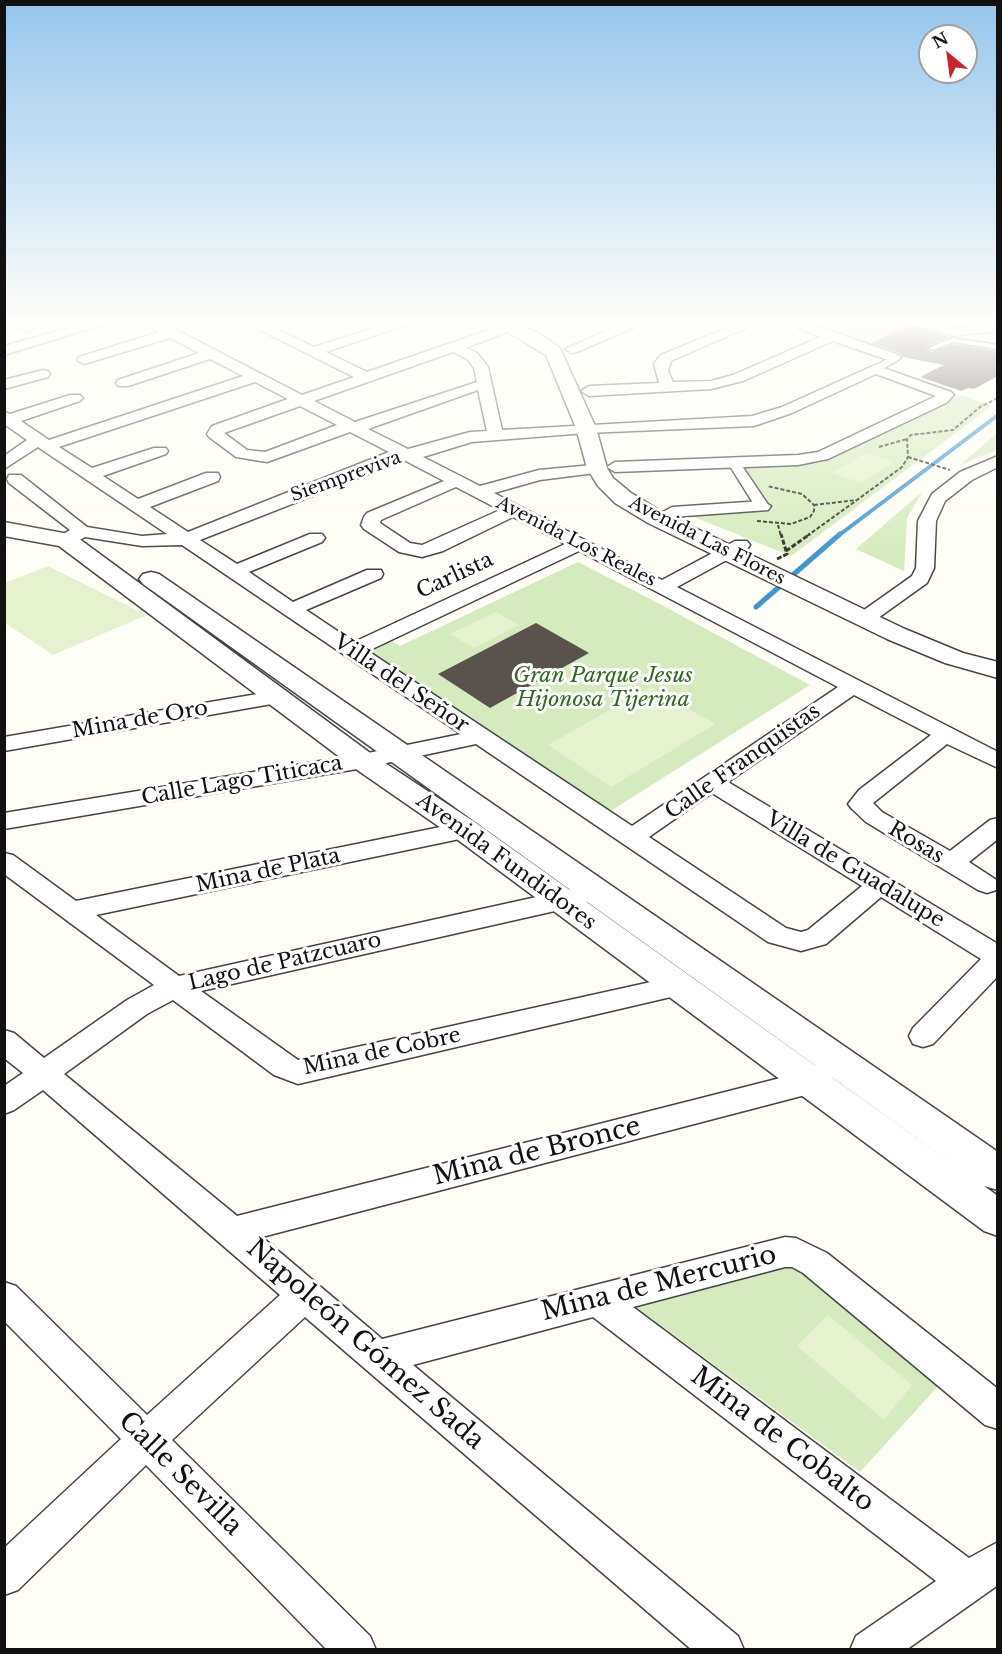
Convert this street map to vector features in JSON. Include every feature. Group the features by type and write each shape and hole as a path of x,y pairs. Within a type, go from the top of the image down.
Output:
{"street":[{"path":"6,418 64,401"},
{"path":"74,536 10,472 41,443 177,401"},
{"path":"298,401 226,426 215,431 216,436 242,454 261,458 427,401"},
{"name":"Avenida Los Reales","path":"303,401 998,761"},
{"path":"488,401 495,433"},
{"name":"Avenida Las Flores","path":"580,401 594,427"},
{"name":"Avenida Las Flores","path":"590,401 594,427 612,490 636,507 734,548 872,615 946,655 998,670"},
{"name":"Siempreviva","path":"74,536 142,541 185,539 390,457 470,437 495,433 594,427 754,421 806,401"},
{"path":"478,492 539,475 606,468 798,460 822,456 938,401"},
{"name":"Villa del Señor","path":"6,418 89,476 632,837 767,930 801,942 826,932 879,885"},
{"path":"89,476 160,451"},
{"path":"872,615 920,579 925,568 927,521 938,498 966,476 998,461"},
{"path":"672,512 762,506 734,463"},
{"name":"Avenida Las Flores","path":"606,468 632,489 734,548 780,556 872,615 998,657"},
{"path":"135,506 212,477"},
{"path":"457,481 373,517 369,522 375,529 405,548 422,551 437,547 514,510"},
{"name":"Avenida Fundidores","path":"4,516 74,536 400,753 836,1062 994,1165"},
{"name":"Avenida Fundidores","path":"4,529 74,536 275,697 363,761 465,830 998,1219"},
{"path":"234,572 316,537"},
{"name":"Carlista","path":"351,651 579,545"},
{"path":"663,587 734,548"},
{"path":"291,610 374,574"},
{"name":"Calle Franquistas","path":"632,837 853,686"},
{"name":"Mina de Oro","path":"4,744 275,697"},
{"name":"Rosas","path":"946,734 867,795 861,802 862,808 951,864 998,825"},
{"name":"Calle Lago Titicaca","path":"4,821 363,761 480,737"},
{"name":"Villa de Guadalupe","path":"712,783 998,958"},
{"name":"Mina de Plata","path":"72,911 465,830"},
{"name":"Mina de Cobre","path":"4,861 284,1067 298,1072 678,986"},
{"path":"951,864 987,884"},
{"name":"Lago de Patzcuaro","path":"4,1102 137,1007 174,987 561,902 595,891"},
{"path":"923,1036 998,958"},
{"name":"Napoleón Gómez Sada","path":"4,1041 232,1231 304,1295 724,1650"},
{"name":"Mina de Bronce","path":"232,1231 809,1082 836,1062"},
{"name":"Mina de Mercurio","path":"378,1357 772,1253 796,1252 815,1263 998,1412"},
{"path":"4,1576 146,1440 304,1295"},
{"name":"Calle Sevilla","path":"4,1297 356,1650"},
{"name":"Mina de Cobalto","path":"596,1299 983,1571"},
{"path":"870,1650 983,1571"}],"path":[{"path":"780,556 902,467 908,457 907,439 911,435 953,430 980,407 992,401"},
{"path":"908,457 954,471"},
{"path":"814,505 857,500"},
{"path":"778,525 780,556"}],"green space":[{"path":"948,401 978,401 992,406 791,556 684,513 771,510 743,466 821,463"},
{"path":"997,433 997,450 960,465"},
{"path":"866,453 893,462 861,483 832,473"},
{"path":"923,491 907,518 904,571 856,549"},
{"name":"Gran Parque Jesus Hijonosa Tijerina","path":"578,562 810,685 609,812 366,652 391,640 400,646"},
{"path":"48,566 147,615 53,655 5,623 5,583"},
{"path":"496,612 519,625 474,648 450,634"},
{"path":"650,687 715,724 611,787 548,745"},
{"path":"791,1255 940,1384 860,1472 629,1302"},
{"path":"828,1315 912,1385 884,1420 797,1346"}],"building":[{"path":"536,623 589,653 490,708 438,674"}],"waterway":[{"path":"838,536 998,415"},
{"path":"756,607 840,534"}]}
